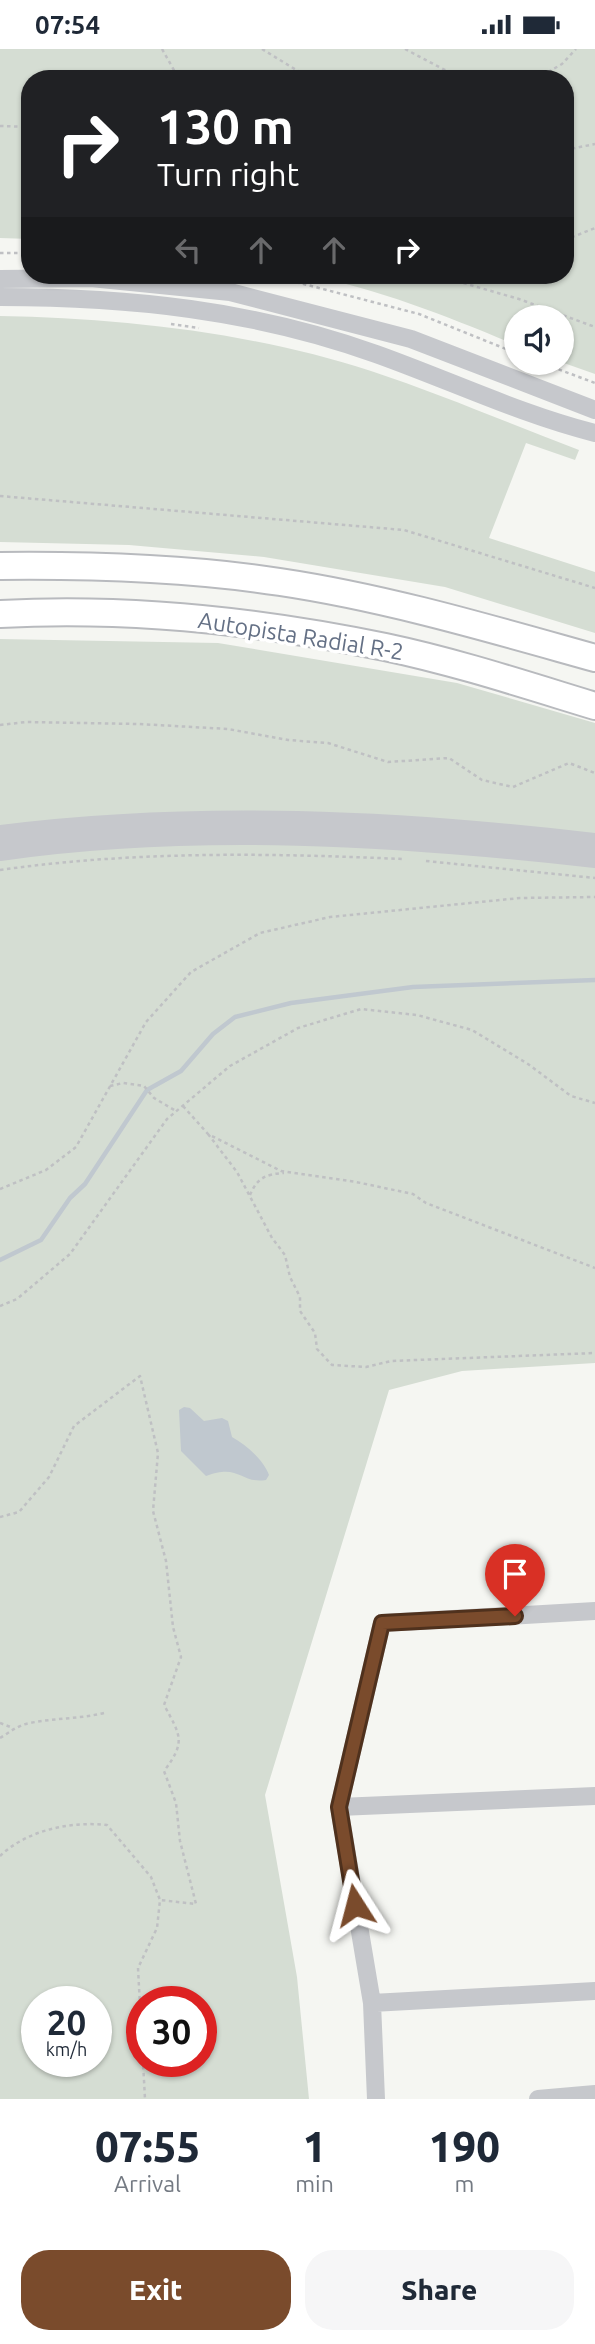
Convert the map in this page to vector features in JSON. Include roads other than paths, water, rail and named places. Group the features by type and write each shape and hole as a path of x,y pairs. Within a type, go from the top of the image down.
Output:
{"highway":[{"name":"Autopista Radial R-2","path":"0,566 116,567 279,582 395,603 595,657"},
{"name":"Autopista Radial R-2","path":"0,614 167,615 268,626 387,648 595,706"}],"street":[{"path":"0,279 21,279"},
{"path":"150,284 230,292 411,339 595,410"},
{"path":"0,297 91,297 250,317 373,353 534,414 595,433"},
{"path":"0,834 104,823 314,819 419,824 595,842"},
{"path":"0,852 105,841 313,836 418,842 595,859"},
{"path":"376,2099 372,2003 339,1807 382,1623 595,1611"},
{"path":"339,1807 595,1796"},
{"path":"372,2003 595,1991"},
{"path":"538,2099 595,2094"}],"waterway":[{"path":"0,1260 41,1240 70,1198 85,1184 147,1090 181,1071 213,1034 235,1017 291,1003 413,987 595,980"}]}
